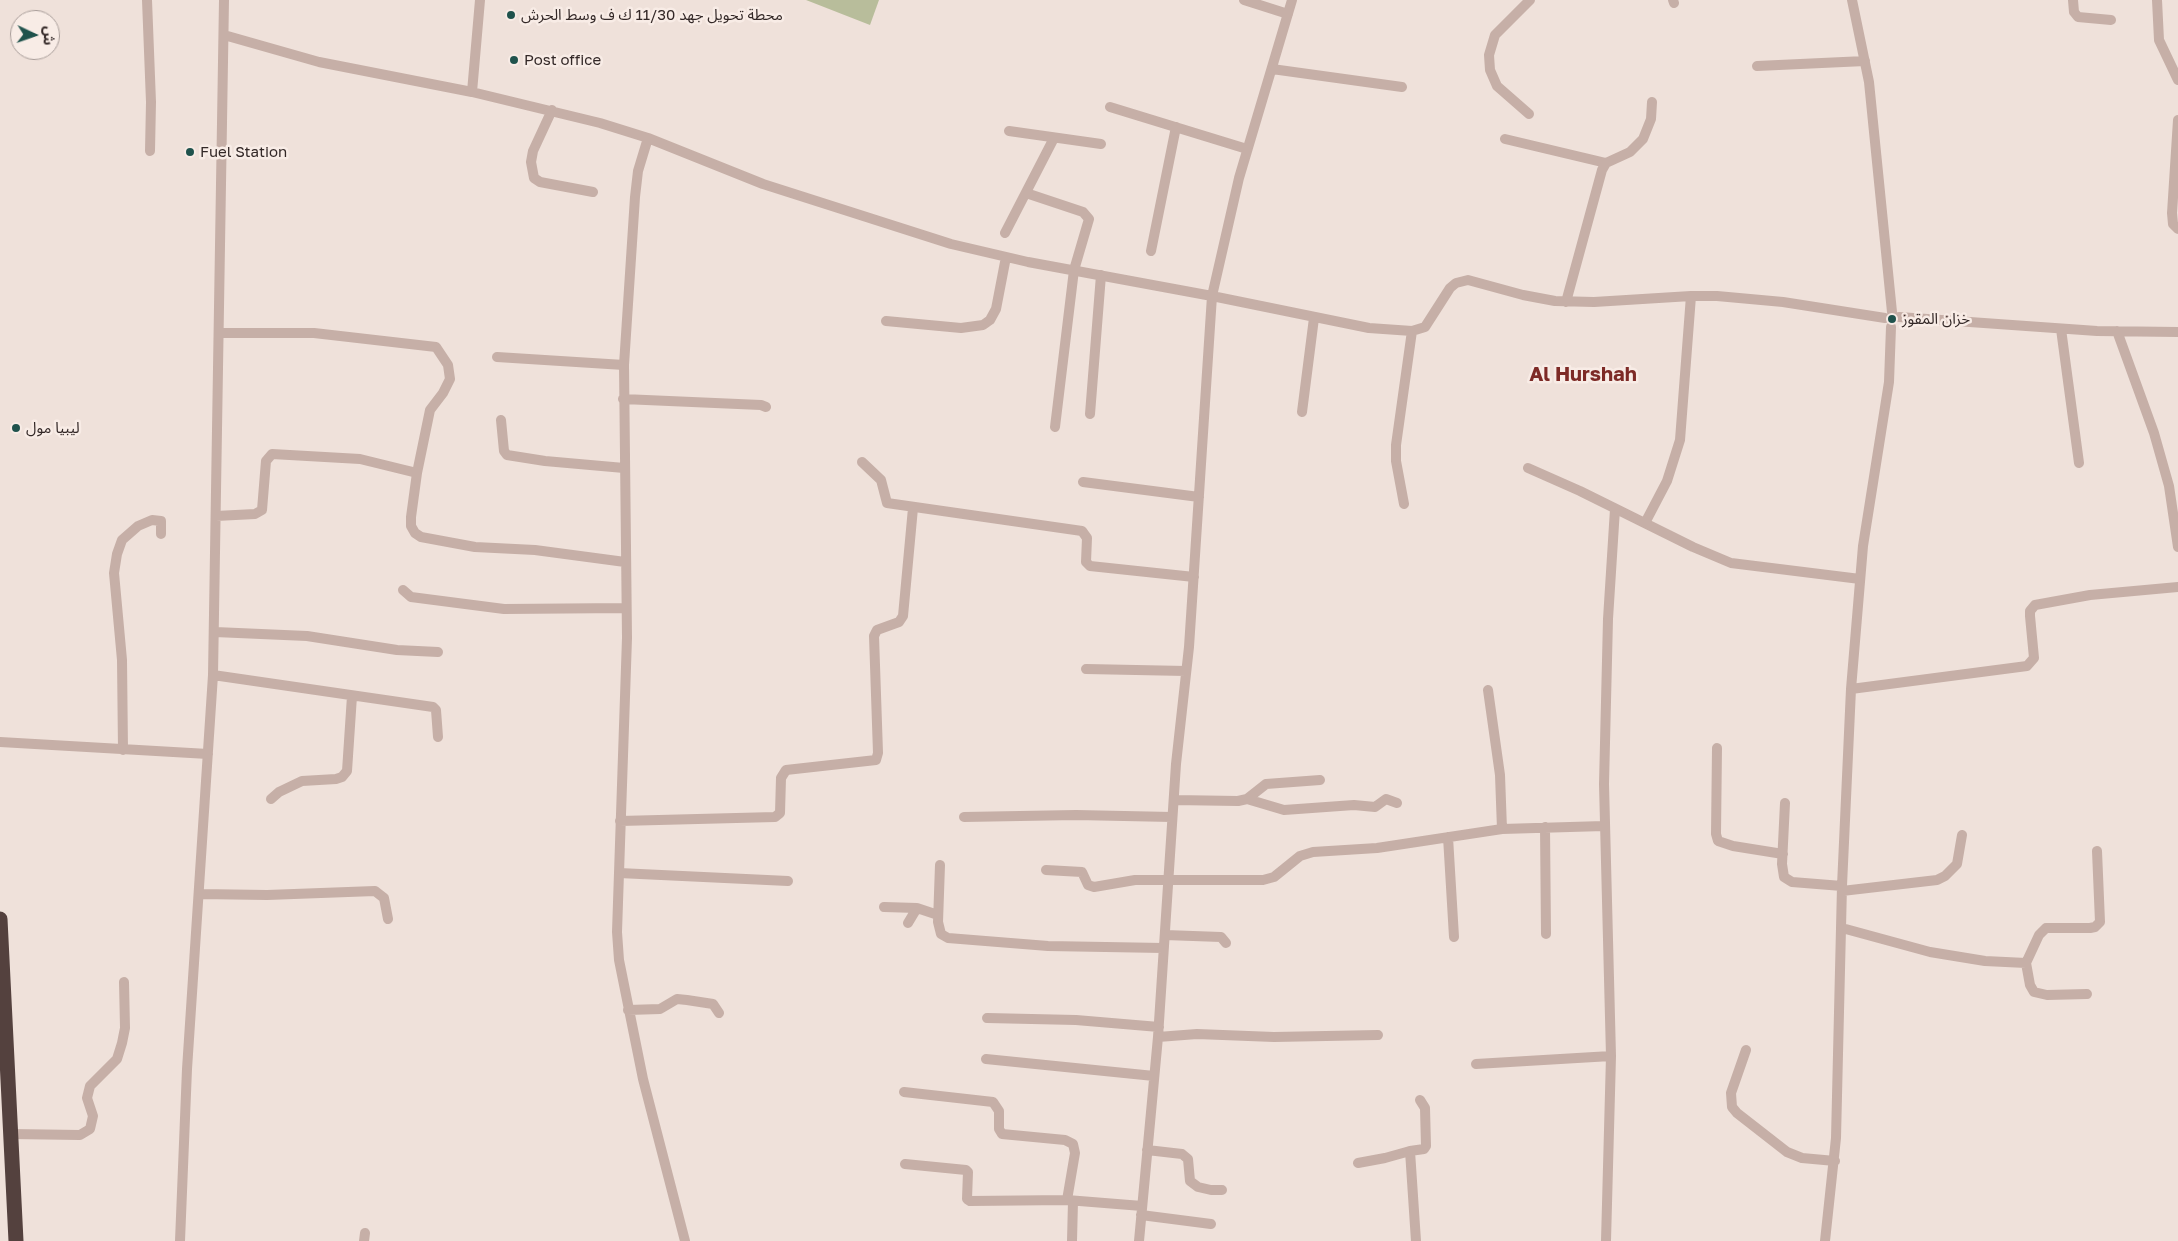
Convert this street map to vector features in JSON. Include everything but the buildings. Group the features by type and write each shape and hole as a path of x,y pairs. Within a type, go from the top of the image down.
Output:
{"highway":[{"path":"0,920 16,1241"}],"street":[{"path":"147,0 151,102 150,151"},
{"path":"180,1241 187,1069 200,894 215,632 224,0"},
{"path":"472,92 480,0"},
{"path":"1244,0 1288,14"},
{"path":"1139,1241 1158,1032 1172,817 1194,577 1212,296 1225,230 1247,149 1292,0"},
{"path":"1529,114 1497,86 1490,70 1489,55 1496,35 1530,0"},
{"path":"1825,1241 1835,1161 1842,888 1851,688 1860,579 1870,494 1890,368 1892,318 1865,61 1852,0"},
{"path":"2073,0 2074,12 2078,17 2111,20"},
{"path":"2157,0 2159,40 2178,80"},
{"path":"224,35 319,62 552,110 648,138 763,184 844,212 951,244 1006,257 1384,330 1412,332 1425,327 1450,288 1462,281 1477,282 1540,299 1566,302 1691,296 1775,301 1892,318 2061,329 2178,332"},
{"path":"1757,66 1865,61"},
{"path":"1272,69 1402,87"},
{"path":"1505,139 1606,163 1630,152 1643,139 1651,119 1652,102"},
{"path":"1110,107 1247,149"},
{"path":"552,110 532,151 531,162 534,178 540,182 593,192"},
{"path":"2178,120 2172,220 2178,229"},
{"path":"1151,251 1176,127"},
{"path":"1009,131 1101,144"},
{"path":"648,138 638,171 635,197 624,365 626,608 625,719 620,821 619,960 643,1079 686,1241"},
{"path":"1005,233 1054,138"},
{"path":"1566,302 1599,178 1606,163"},
{"path":"1026,193 1074,208 1088,215 1088,229 1074,270 1055,427"},
{"path":"886,321 961,328 984,325 996,309 1006,257"},
{"path":"1090,414 1101,275"},
{"path":"1645,523 1667,481 1680,440 1691,296"},
{"path":"1302,412 1314,318"},
{"path":"2061,329 2079,463"},
{"path":"2117,331 2154,433 2169,486 2178,547"},
{"path":"1404,504 1396,445 1412,332"},
{"path":"219,333 314,333 371,342 436,347 448,365 450,379 443,394 431,407 417,474 411,526 415,533 421,537 474,547 535,550 625,562"},
{"path":"497,357 624,365"},
{"path":"623,399 760,405 766,407"},
{"path":"501,420 504,451 508,455 545,461 624,468"},
{"path":"216,516 255,514 262,510 266,461 272,454 360,459 417,474"},
{"path":"862,462 881,480 887,503 1082,531 1087,538 1087,563 1090,566 1194,577"},
{"path":"1528,468 1615,508 1693,548 1731,563 1860,579"},
{"path":"1083,482 1200,496"},
{"path":"620,821 775,817 780,813 780,778 786,770 876,760 878,753 874,636 877,630 899,622 903,616 913,508"},
{"path":"1606,1241 1611,1056 1604,826 1608,620 1615,508"},
{"path":"123,750 122,660 114,573 116,554 122,540 138,526 152,520 161,520 161,534"},
{"path":"1851,688 2027,666 2034,658 2030,611 2035,605 2090,595 2178,587"},
{"path":"403,590 411,597 504,609 626,608"},
{"path":"215,632 307,636 397,650 438,652"},
{"path":"1086,669 1186,671"},
{"path":"213,675 269,681 352,696 433,707 436,710 438,737"},
{"path":"1488,690 1500,775 1502,829"},
{"path":"271,799 279,792 302,781 336,779 347,770 352,696"},
{"path":"0,742 208,754"},
{"path":"1717,748 1716,834 1718,841 1733,846 1782,854"},
{"path":"1247,799 1266,784 1320,780"},
{"path":"1174,800 1235,801 1247,799 1284,810 1354,805 1375,806 1386,799 1396,803"},
{"path":"1786,803 1782,871 1787,880 1801,883 1842,888 1928,882 1945,876 1957,864 1962,835"},
{"path":"964,817 1076,815 1172,817"},
{"path":"1046,870 1082,872 1088,886 1094,887 1115,882 1266,880 1274,877 1292,862 1307,854 1377,848 1502,829 1604,826"},
{"path":"1545,828 1546,934"},
{"path":"1448,837 1454,937"},
{"path":"2087,994 2038,993 2030,985 2026,963 2039,935 2046,928 2090,928 2098,925 2101,912 2097,851"},
{"path":"940,865 938,915 941,934 953,940 1048,946 1163,948"},
{"path":"619,873 788,881"},
{"path":"200,894 268,896 375,891 384,898 388,919"},
{"path":"884,907 917,908 938,915"},
{"path":"908,923 917,908"},
{"path":"1842,928 1940,954 1985,961 2026,963"},
{"path":"1165,934 1221,937 1226,942"},
{"path":"11,1134 80,1135 90,1129 93,1116 87,1098 90,1086 117,1059 122,1043 125,1028 124,982"},
{"path":"628,1010 660,1009 677,1000 687,1000 712,1004 719,1013"},
{"path":"987,1018 1076,1020 1158,1032 1197,1034 1274,1037 1378,1035"},
{"path":"1746,1050 1731,1093 1732,1107 1787,1152 1802,1158 1835,1161"},
{"path":"1476,1064 1611,1056"},
{"path":"986,1059 1154,1076"},
{"path":"904,1092 993,1102 999,1112 999,1130 1002,1134 1069,1142 1075,1148 1070,1201 1072,1241"},
{"path":"1358,1163 1410,1150 1424,1149 1426,1146 1425,1108 1420,1100"},
{"path":"1147,1150 1182,1154 1188,1159 1190,1181 1211,1190 1222,1190"},
{"path":"1410,1150 1416,1241"},
{"path":"905,1164 966,1170 968,1172 967,1199 970,1201 1070,1201 1141,1210 1211,1224"}],"green space":[{"path":"806,0 879,0 870,25"}],"place":[{"name":"محطة تحويل جهد 11/30 ك ف وسط الحرش","path":"511,15"},
{"name":"Post office","path":"514,60"},
{"name":"Fuel Station","path":"190,152"},
{"name":"خزان المقوز","path":"1892,319"},
{"name":"ليبيا مول","path":"16,428"}],"district":[{"name":"Al Hurshah","path":"1583,375"}]}
